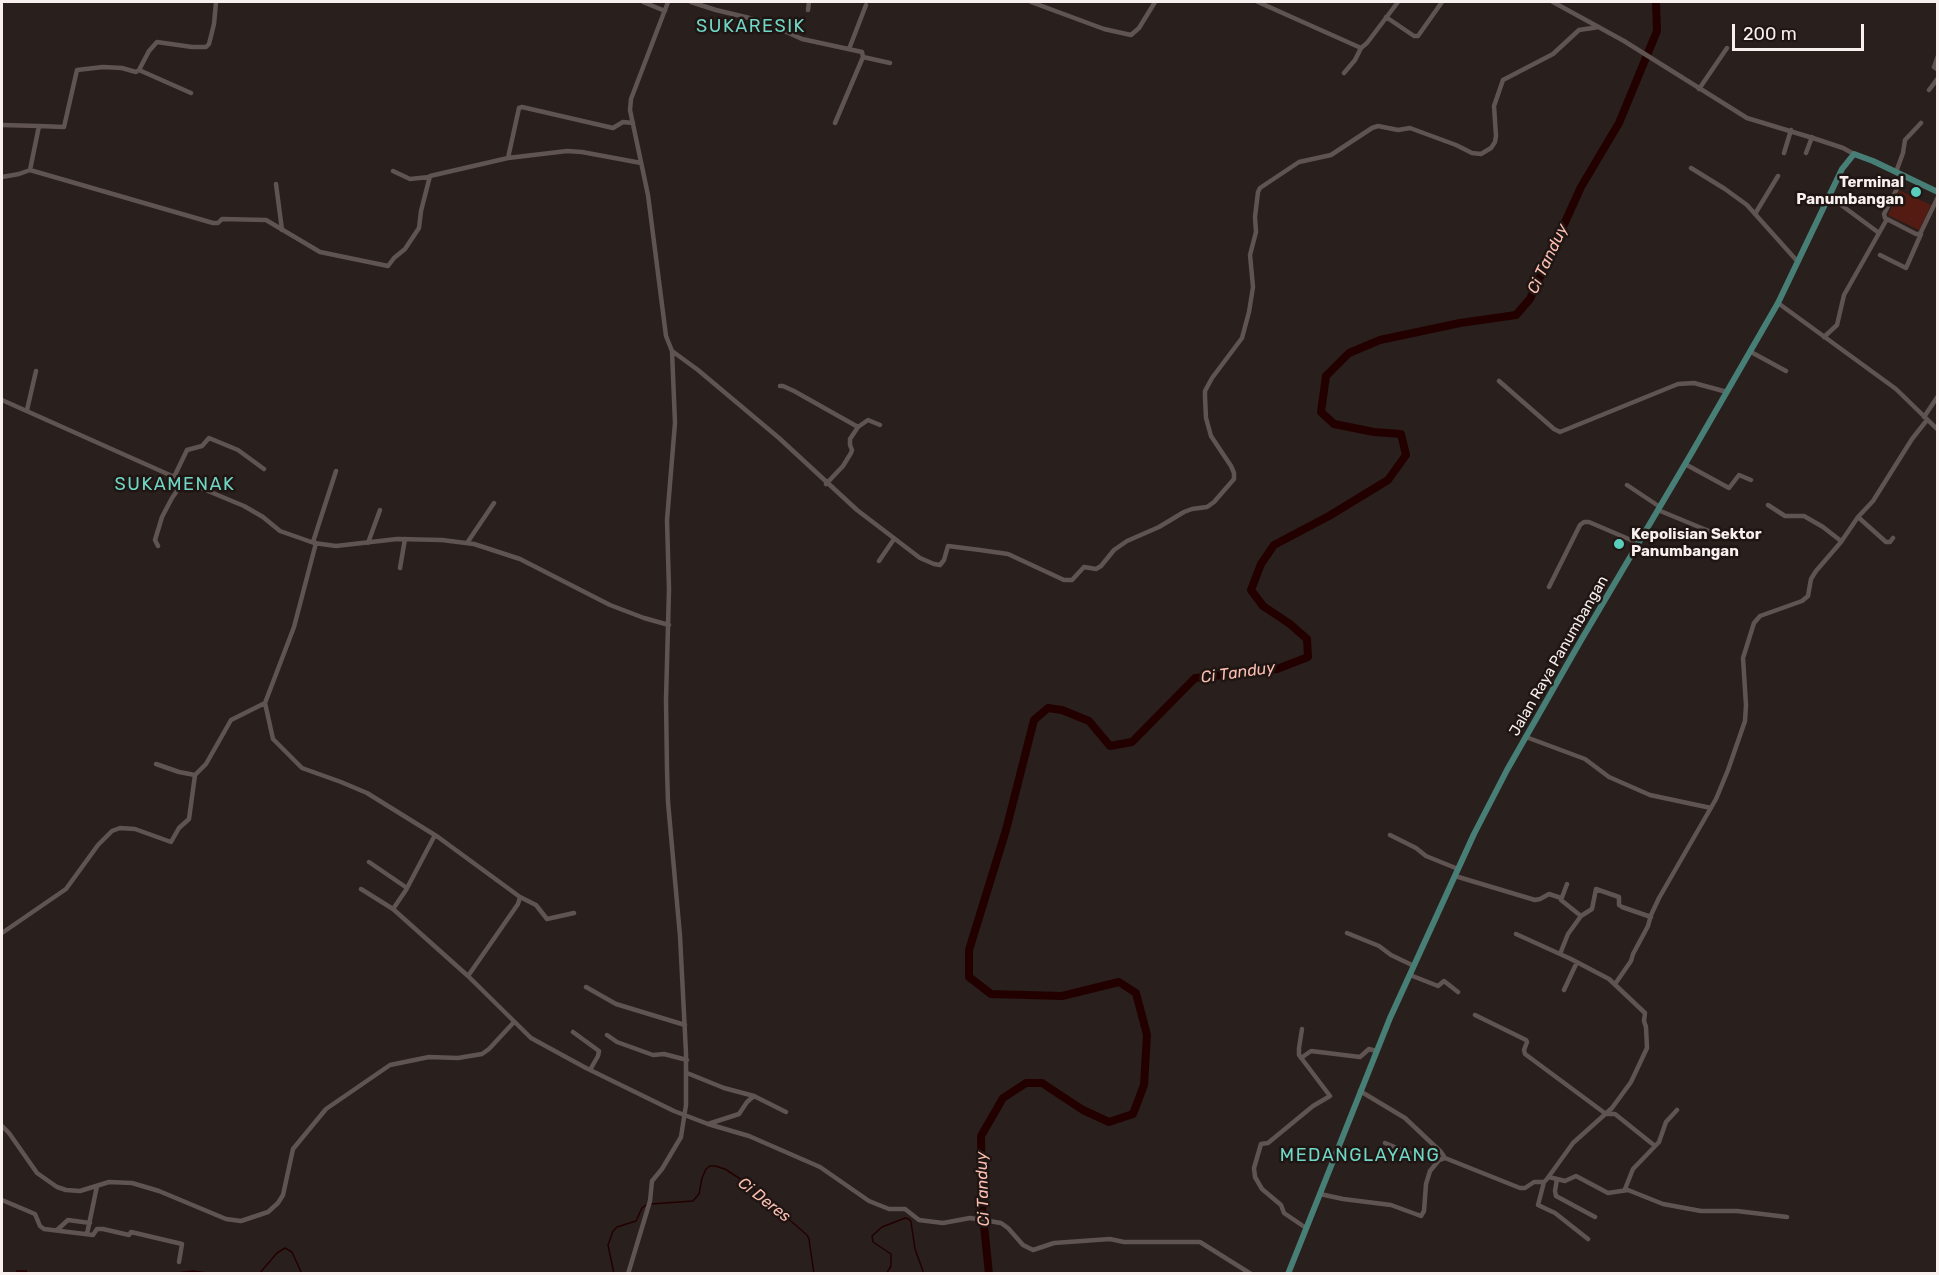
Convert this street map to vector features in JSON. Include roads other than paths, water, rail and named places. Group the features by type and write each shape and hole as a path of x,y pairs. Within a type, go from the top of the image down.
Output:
{"main road":[{"path":"1854,154 1938,192"},
{"name":"Jalan Raya Panumbangan","path":"1288,1274 1376,1051 1486,810 1638,543 1751,352 1778,303 1842,169 1854,154"}],"street":[{"path":"140,70 156,42 192,48 208,45 214,24 216,2"},
{"path":"644,2 665,11"},
{"path":"628,1274 650,1201 652,1181 681,1137 686,1116 687,1060 680,936 668,802 666,700 669,625 667,520 675,423 672,351 666,336 648,195 630,110 631,99 668,2"},
{"path":"691,2 764,22 802,39 862,52 863,57 835,123"},
{"path":"808,10 809,2"},
{"path":"1031,2 1104,29 1131,35 1139,28 1155,2"},
{"path":"1258,2 1361,48"},
{"path":"1344,73 1398,2"},
{"path":"1386,17 1414,36 1418,36 1442,2"},
{"path":"1553,2 1624,41 1754,121 1791,130 1854,154"},
{"path":"849,49 866,5"},
{"path":"672,351 748,411 826,484 920,558 937,565 942,562 948,546 1010,555 1069,581 1072,580 1084,567 1096,569 1101,566 1114,550 1127,541 1159,527 1184,512 1207,507 1232,484 1234,473 1211,436 1206,418 1205,391 1242,338 1249,312 1253,287 1250,255 1251,243 1256,232 1255,217 1259,189 1299,162 1331,155 1378,126 1398,130 1410,128 1455,144 1472,153 1481,154 1493,146 1496,139 1494,106 1503,80 1553,54 1579,30 1599,27"},
{"path":"1699,89 1727,48"},
{"path":"1938,56 1934,66 1938,70"},
{"path":"863,57 890,63"},
{"path":"2,125 64,127 75,73 78,69 103,67 136,72 140,70 191,93"},
{"path":"1929,90 1938,78"},
{"path":"508,158 519,108 522,107 613,128 622,122 633,123"},
{"path":"1896,172 1905,140 1921,123"},
{"path":"30,170 39,126"},
{"path":"1784,153 1791,130"},
{"path":"1806,153 1812,137"},
{"path":"393,171 410,179 429,177 508,158 567,151 641,163"},
{"path":"1691,168 1732,194 1755,214 1798,262"},
{"path":"2,177 30,170 213,223 218,223 222,219 266,220 320,252 388,266 410,243 419,228 429,177"},
{"path":"1755,214 1778,176"},
{"path":"1904,176 1884,215 1887,219 1916,234 1921,234"},
{"path":"276,184 282,230"},
{"path":"1828,196 1879,233"},
{"path":"1880,255 1906,268 1938,197"},
{"path":"1824,337 1836,327 1844,295 1887,219"},
{"path":"1778,303 1896,389 1938,430"},
{"path":"1751,352 1786,371"},
{"path":"27,410 36,371"},
{"path":"1499,381 1560,432 1678,384 1694,383 1727,392"},
{"path":"780,386 794,391 858,427"},
{"path":"1615,984 1629,965 1659,898 1711,808 1728,770 1745,721 1743,658 1754,623 1760,616 1802,601 1808,596 1810,579 1877,495 1926,419 1938,396"},
{"path":"2,409 3,400 253,510 280,531 315,543 336,546 405,539 467,543 494,549 520,559 610,605 669,625"},
{"path":"826,484 843,466 851,453 850,439 858,427 867,420 880,425"},
{"path":"174,477 187,450 202,446 209,438 238,450 264,470"},
{"path":"1685,464 1729,488 1739,475 1751,480"},
{"path":"336,471 294,627 265,704 273,739 302,768 367,793 435,835 520,897 536,905 547,919 574,913"},
{"path":"158,546 155,540 162,517 184,481"},
{"path":"1627,485 1659,509 1716,534"},
{"path":"467,543 494,503"},
{"path":"1768,505 1785,516 1804,516 1823,526 1841,541"},
{"path":"368,543 380,510"},
{"path":"1858,517 1888,543 1893,538"},
{"path":"1549,587 1580,525 1584,522 1589,522 1638,543"},
{"path":"400,568 405,539"},
{"path":"879,561 894,539"},
{"path":"2,933 66,889 98,844 112,831 123,828 135,829 171,842 179,828 189,819 195,775 211,756 229,721 265,704"},
{"path":"1526,737 1585,759 1609,777 1650,795 1711,808"},
{"path":"156,764 195,775"},
{"path":"393,909 407,888 435,835"},
{"path":"1390,835 1456,872 1537,900 1549,894 1561,898 1581,916"},
{"path":"369,862 407,888"},
{"path":"1561,898 1566,884"},
{"path":"361,889 393,909 538,1043 686,1116 750,1136 820,1167 869,1201 890,1209 905,1209 919,1220 943,1223 970,1218 1001,1223 1023,1245 1033,1250 1054,1243 1110,1239 1124,1242 1200,1242 1251,1274"},
{"path":"1560,954 1568,934 1581,916 1592,909 1594,891 1598,889 1619,897 1619,904 1622,907 1651,917"},
{"path":"468,976 518,904 520,897"},
{"path":"1347,933 1379,946 1391,955 1414,966"},
{"path":"1516,934 1609,979 1645,1013 1647,1048 1631,1082 1606,1114 1574,1143 1544,1182 1538,1205 1555,1213 1588,1239"},
{"path":"1564,990 1577,962"},
{"path":"1410,975 1438,986 1444,981 1458,992"},
{"path":"586,987 616,1004 685,1024"},
{"path":"1475,1015 1526,1040 1525,1054 1606,1114 1615,1114 1655,1146"},
{"path":"2,1126 38,1173 50,1183 73,1191 109,1182 142,1185 211,1214 237,1221 268,1212 281,1200 293,1149 326,1108 390,1065 429,1057 458,1058 482,1054 514,1022"},
{"path":"1302,1029 1299,1049 1301,1057 1330,1096 1313,1106 1268,1143 1261,1144 1254,1164 1254,1173 1258,1184 1281,1205 1283,1211 1306,1228"},
{"path":"573,1032 599,1051 590,1070"},
{"path":"607,1035 617,1042 653,1055 664,1054 687,1060"},
{"path":"1301,1057 1311,1051 1360,1057 1369,1049 1376,1051"},
{"path":"687,1073 724,1088 754,1096 786,1112"},
{"path":"1360,1091 1405,1118 1441,1152 1442,1159"},
{"path":"708,1124 739,1114 754,1096"},
{"path":"1625,1189 1633,1169 1660,1140 1666,1122 1677,1110"},
{"path":"1385,1143 1409,1153 1442,1159 1500,1179 1517,1188 1525,1188 1534,1182 1544,1182"},
{"path":"1320,1194 1391,1205 1422,1215 1430,1171 1442,1159"},
{"path":"1549,1177 1566,1181 1576,1176 1608,1193 1625,1189 1663,1204 1701,1211 1737,1211 1787,1217"},
{"path":"1557,1179 1556,1196 1595,1217"},
{"path":"87,1234 97,1186"},
{"path":"2,1200 34,1214 40,1226 44,1228 93,1235 97,1230 102,1229 129,1235 131,1232 182,1244 179,1262"},
{"path":"57,1230 68,1220 90,1223"}],"waterway":[{"name":"Ci Tanduy","path":"989,1274 982,1206 981,1136 1003,1098 1026,1083 1042,1083 1083,1110 1109,1122 1133,1114 1144,1085 1147,1035 1136,993 1119,982 1062,996 991,994 969,977 969,950 1006,830 1034,720 1048,708 1062,710 1089,721 1110,746 1132,742 1195,678 1277,669 1308,657 1307,639 1290,624 1263,606 1251,590 1261,564 1274,545 1329,516 1388,480 1406,455 1401,434 1374,432 1334,424 1321,412 1326,376 1349,353 1380,340 1460,323 1516,315 1530,299 1581,187 1619,123 1657,31 1656,2"},
{"name":"Ci Deres","path":"651,1204 693,1201 699,1194 706,1169 710,1166 725,1169 748,1184 807,1235 814,1274"},
{"name":"Ci Deres","path":"614,1274 608,1245 613,1231 617,1227 636,1221 642,1208 646,1205"},
{"name":"Ci Deres","path":"886,1274 891,1266 891,1254 873,1242 872,1236 882,1227 905,1218 911,1222 915,1249 924,1274"},
{"name":"Ci Deres","path":"259,1274 277,1253 285,1248 292,1252 302,1274"},
{"name":"Ci Deres","path":"15,1274 17,1271 26,1271 28,1274"},
{"name":"Ci Deres","path":"169,1274 193,1271 213,1274"}],"place":[{"name":"Terminal Panumbangan","path":"1916,192"},
{"name":"Kepolisian Sektor Panumbangan","path":"1619,544"}],"district":[{"name":"SUKARESIK","path":"751,27"},
{"name":"SUKAMENAK","path":"175,485"},
{"name":"MEDANGLAYANG","path":"1360,1156"}]}
